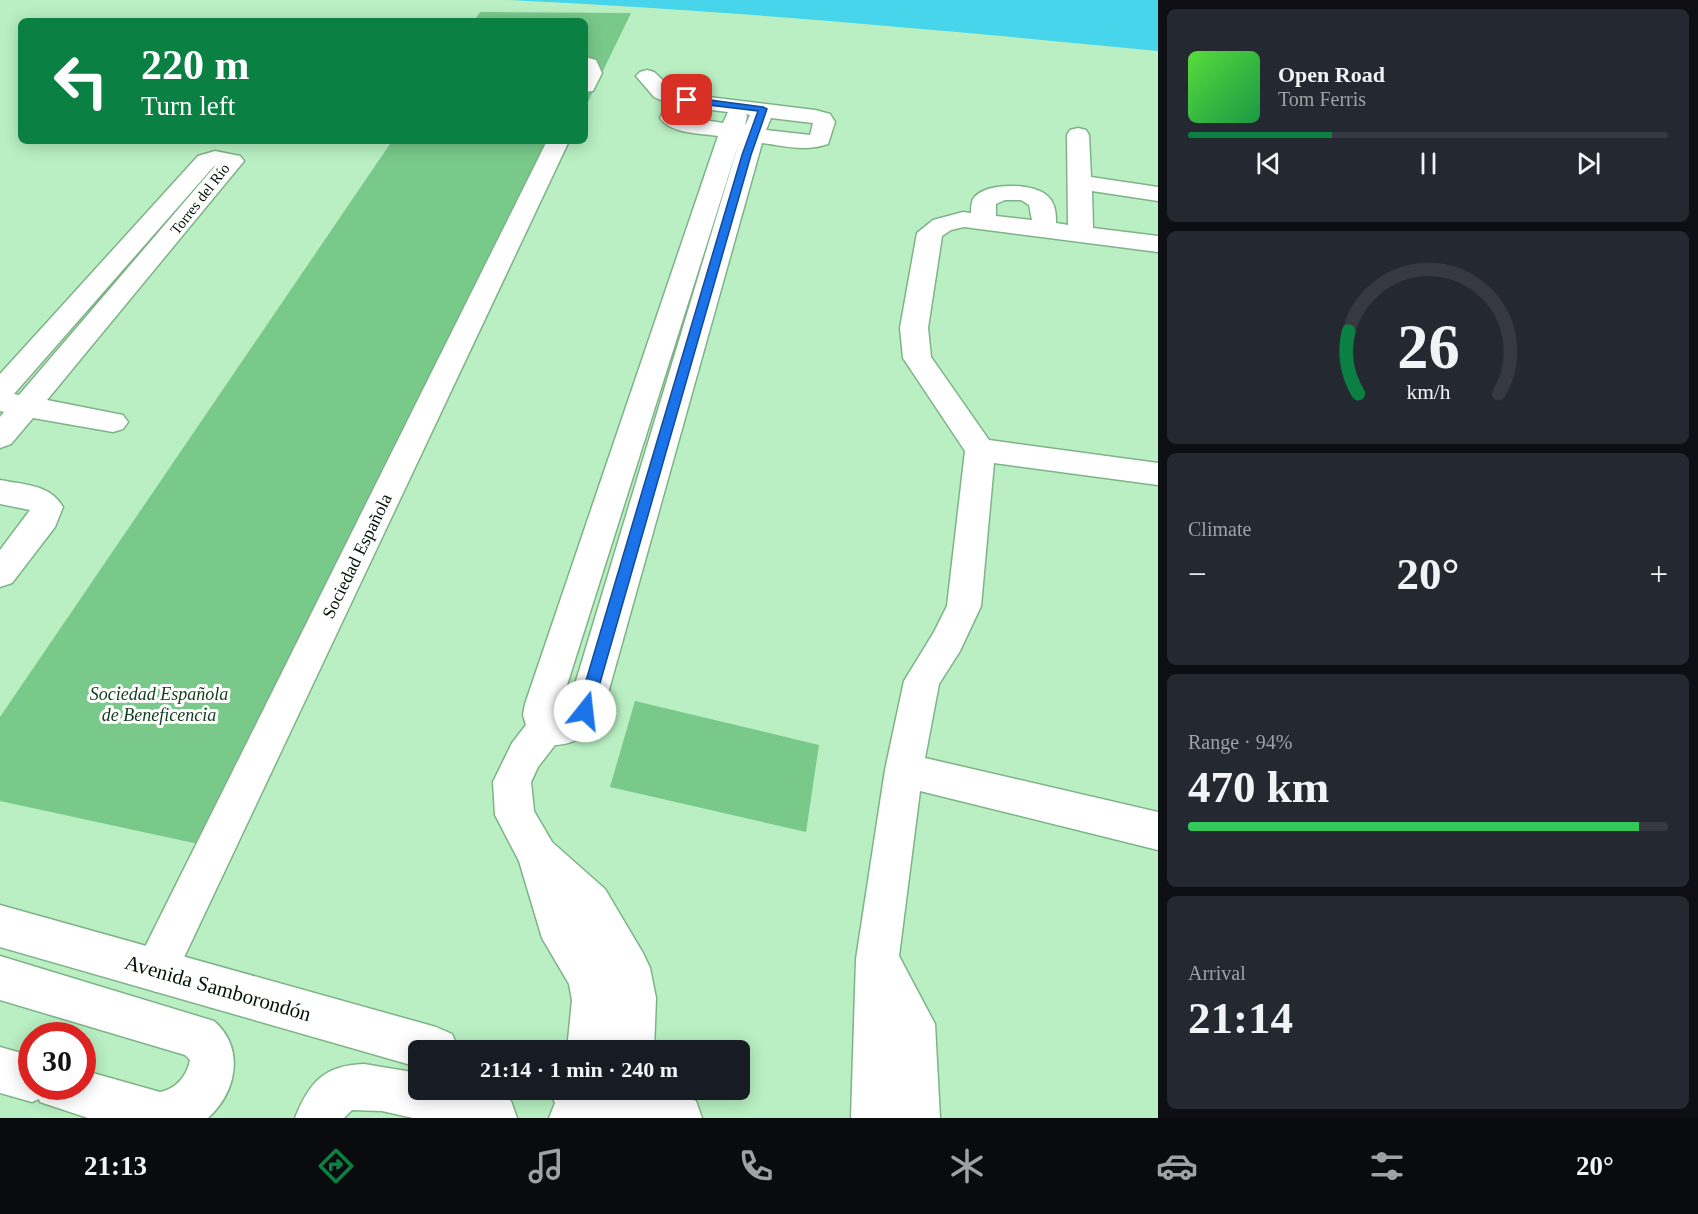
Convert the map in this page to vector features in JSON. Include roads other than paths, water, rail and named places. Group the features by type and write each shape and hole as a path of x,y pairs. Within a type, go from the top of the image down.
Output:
{"main road":[{"path":"588,64 591,73 588,80"},
{"path":"546,728 541,715 543,704 633,427 689,301 746,120 681,101 663,92 647,76"},
{"path":"1078,135 1081,233"},
{"name":"Sociedad Española","path":"156,970 557,144"},
{"name":"Torres del Río","path":"0,392 207,161 215,158 232,161 114,302 13,404 0,437"},
{"path":"1079,182 1158,194"},
{"path":"874,1118 877,959 904,770 922,681 948,640 964,606 980,450 917,358 914,328 930,233 942,225 963,219 1158,244"},
{"path":"135,240 164,244"},
{"path":"83,299 114,302"},
{"path":"546,728 563,730 576,722 585,711 666,433 689,301"},
{"path":"13,404 113,422"},
{"path":"633,427 666,433"},
{"path":"980,450 1158,474"},
{"path":"0,492 38,499 47,507 44,518 0,574"},
{"path":"585,577 622,584"},
{"path":"546,728 525,755 512,782 515,815 537,856 557,923 590,978 594,1000 594,1040"},
{"path":"904,770 1158,831"},
{"path":"537,856 591,903 628,968 634,998 632,1040"},
{"name":"Avenida Samborondón","path":"0,926 408,1042"},
{"path":"877,959 913,1024 917,1118"},
{"path":"0,978 198,1037 208,1046 213,1060 210,1078 199,1095 179,1112 160,1115 96,1097"},
{"path":"0,1070 18,1075"},
{"path":"318,1118 333,1096 340,1091 347,1087 367,1087 429,1100 494,1118"},
{"path":"624,1100 678,1118"}],"water":[{"path":"509,0 1158,0 1158,51 753,15"}],"park label":[{"name":"Sociedad Española de Beneficencia","path":"159,704"}]}
